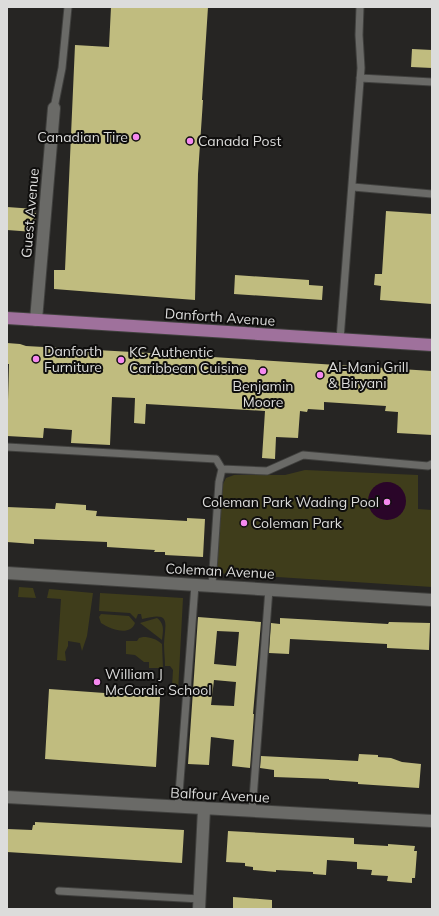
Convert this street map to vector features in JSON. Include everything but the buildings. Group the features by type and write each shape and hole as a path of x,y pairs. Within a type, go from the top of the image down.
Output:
{"main road":[{"name":"Danforth Avenue","path":"7,318 432,344"}],"street":[{"name":"Guest Avenue","path":"36,320 54,108"},
{"name":"Coleman Avenue","path":"7,573 432,600"},
{"name":"Balfour Avenue","path":"7,797 432,822"},
{"path":"199,904 204,809"}],"lane":[{"path":"54,108 62,68 68,7"},
{"path":"340,339 360,78 360,7"},
{"path":"360,78 432,82"},
{"path":"352,187 432,194"},
{"path":"7,447 216,459 222,469 219,482 212,585"},
{"path":"222,469 267,471 303,455 428,466 432,464"},
{"path":"178,807 195,585"},
{"path":"252,812 269,589"},
{"path":"59,891 199,904"}],"shaded area":[{"name":"Coleman Park","path":"305,470 418,475 418,509 432,510 432,587 216,573 222,486 226,478 234,475 285,475"},
{"name":"Coleman Park Wading Pool","path":"387,482 397,485 403,491 406,501 403,511 397,517 387,520 377,517 371,511 368,501 371,491 377,485"},
{"path":"19,587 33,588 36,598 18,597"},
{"path":"49,589 93,593 87,636 82,651 80,643 68,641 68,646 65,652 66,661 57,660 61,599 47,598"},
{"path":"100,593 183,598 178,692 174,691 172,687 173,670 170,666 165,666 165,620 158,616 142,619 141,614 138,614 136,619 130,613 99,611"},
{"path":"101,614 129,616 135,623 129,630 124,631 109,628 101,623 99,617"},
{"path":"157,618 160,620 162,625 162,640 140,623"},
{"path":"148,637 162,644 163,668 149,668 149,662 144,662 135,655 126,654 126,641 137,641 139,638"}],"place":[{"name":"Canadian Tire","path":"136,137"},
{"name":"Canada Post","path":"190,141"},
{"name":"Danforth Furniture","path":"36,359"},
{"name":"KC Authentic Caribbean Cuisine","path":"121,360"},
{"name":"Benjamin Moore","path":"263,371"},
{"name":"Al-Mani Grill & Biryani","path":"320,375"},
{"name":"Coleman Park Wading Pool","path":"387,502"},
{"name":"Coleman Park","path":"244,523"},
{"name":"William J McCordic School","path":"97,682"}]}
